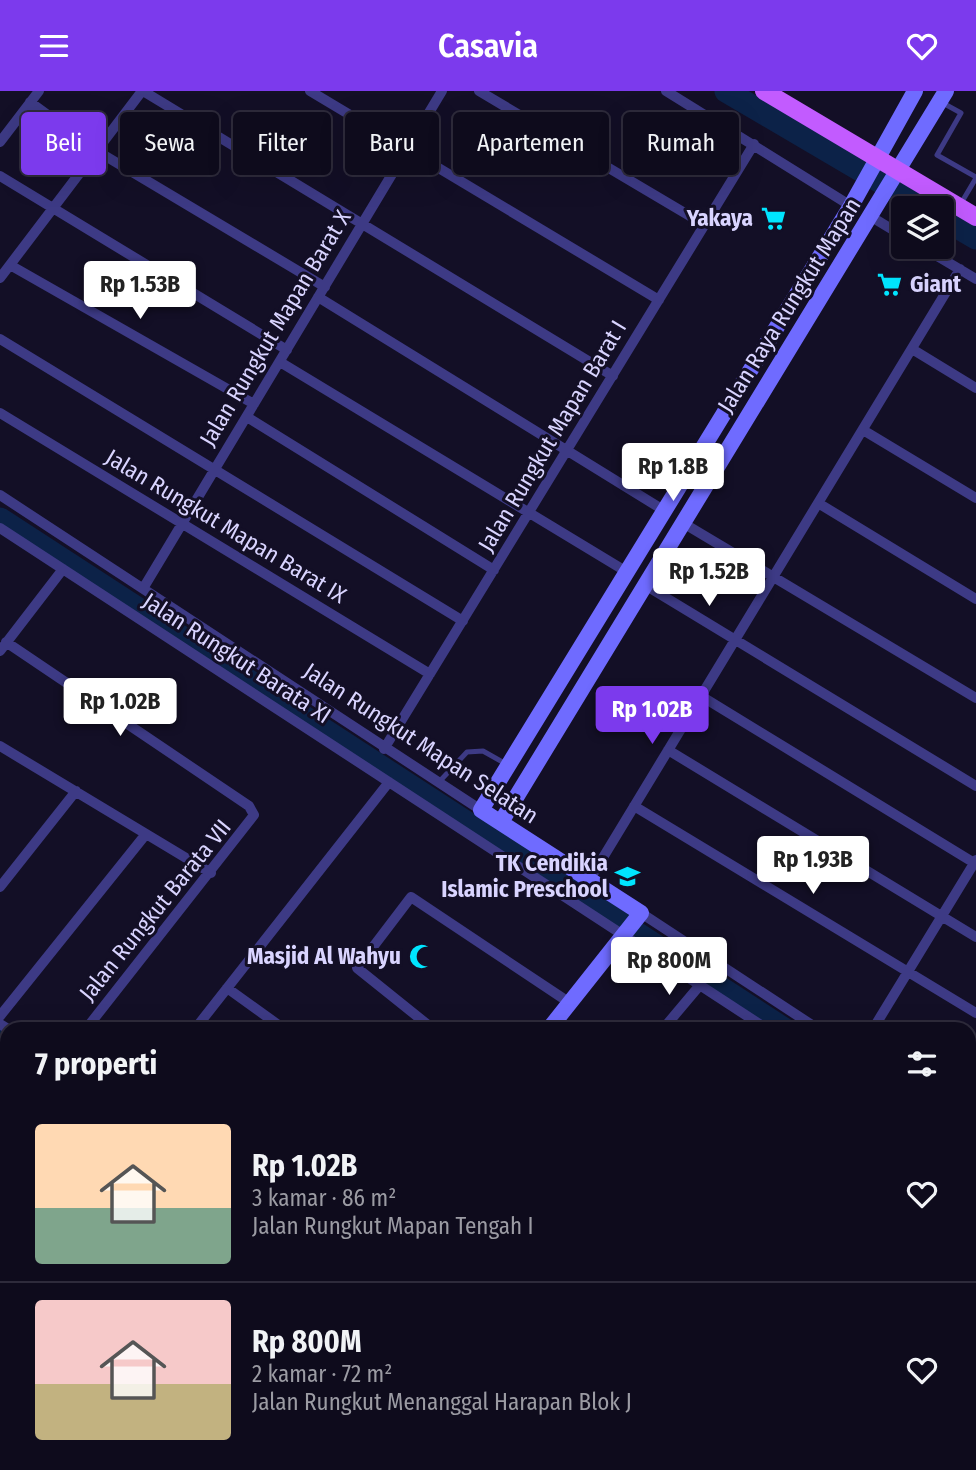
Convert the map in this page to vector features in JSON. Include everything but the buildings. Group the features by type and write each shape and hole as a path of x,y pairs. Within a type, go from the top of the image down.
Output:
{"main road":[{"path":"764,91 872,167 976,217"}],"street":[{"path":"0,142 39,91"},
{"path":"106,139 143,91 613,376"},
{"path":"310,91 345,112"},
{"name":"Jalan Rungkut Mapan Barat X","path":"430,112 442,91"},
{"path":"479,91 705,225"},
{"path":"666,91 754,145 855,200"},
{"name":"Jalan Raya Rungkut Mapan","path":"481,810 855,200 915,91"},
{"name":"Jalan Raya Rungkut Mapan","path":"501,822 943,96"},
{"path":"30,102 44,112"},
{"name":"Jalan Rungkut Mapan Barat I","path":"384,749 754,145"},
{"path":"106,156 325,287"},
{"path":"439,169 659,300"},
{"path":"0,278 78,175"},
{"name":"Jalan Rungkut Mapan Barat X","path":"144,587 392,175"},
{"path":"0,176 287,350"},
{"path":"874,210 891,225"},
{"path":"943,259 976,279"},
{"path":"10,265 254,404"},
{"path":"590,879 960,269"},
{"path":"318,297 665,511"},
{"path":"0,339 463,621"},
{"path":"912,349 976,388"},
{"path":"280,362 627,572"},
{"path":"755,363 774,372"},
{"name":"Jalan Rungkut Mapan Barat IX","path":"0,413 430,674"},
{"path":"247,417 494,570"},
{"path":"863,430 976,498"},
{"name":"Jalan Rungkut Mapan Selatan","path":"0,495 144,587 384,749 590,879 639,915 807,1022"},
{"path":"818,503 976,599"},
{"path":"682,523 976,698"},
{"name":"Jalan Rungkut Barata XI","path":"0,528 756,1022"},
{"path":"3,647 63,569"},
{"path":"645,585 976,786"},
{"name":"Jalan Rungkut Barata VII","path":"3,647 250,806 254,815 92,1022"},
{"path":"701,697 975,862 877,1022"},
{"path":"0,746 211,873"},
{"path":"668,750 976,937"},
{"path":"200,1022 388,782"},
{"path":"0,887 76,791"},
{"path":"634,806 976,1013"},
{"path":"0,1016 146,834"},
{"path":"424,1022 357,968 411,897 570,1003"},
{"path":"555,1022 639,915"},
{"path":"669,1022 700,985"},
{"path":"227,988 274,1022"}],"lane":[{"path":"943,96 961,113 937,155 976,177 959,207"},
{"path":"438,783 467,752 475,750 509,765"}],"waterway":[{"path":"726,91 905,196"},
{"path":"954,225 976,238"},
{"path":"0,519 773,1022"}],"place":[{"name":"Yakaya","path":"773,218"},
{"name":"Giant","path":"890,284"},
{"name":"TK Cendikia Islamic Preschool","path":"628,876"},
{"name":"Masjid Al Wahyu","path":"421,956"}]}
